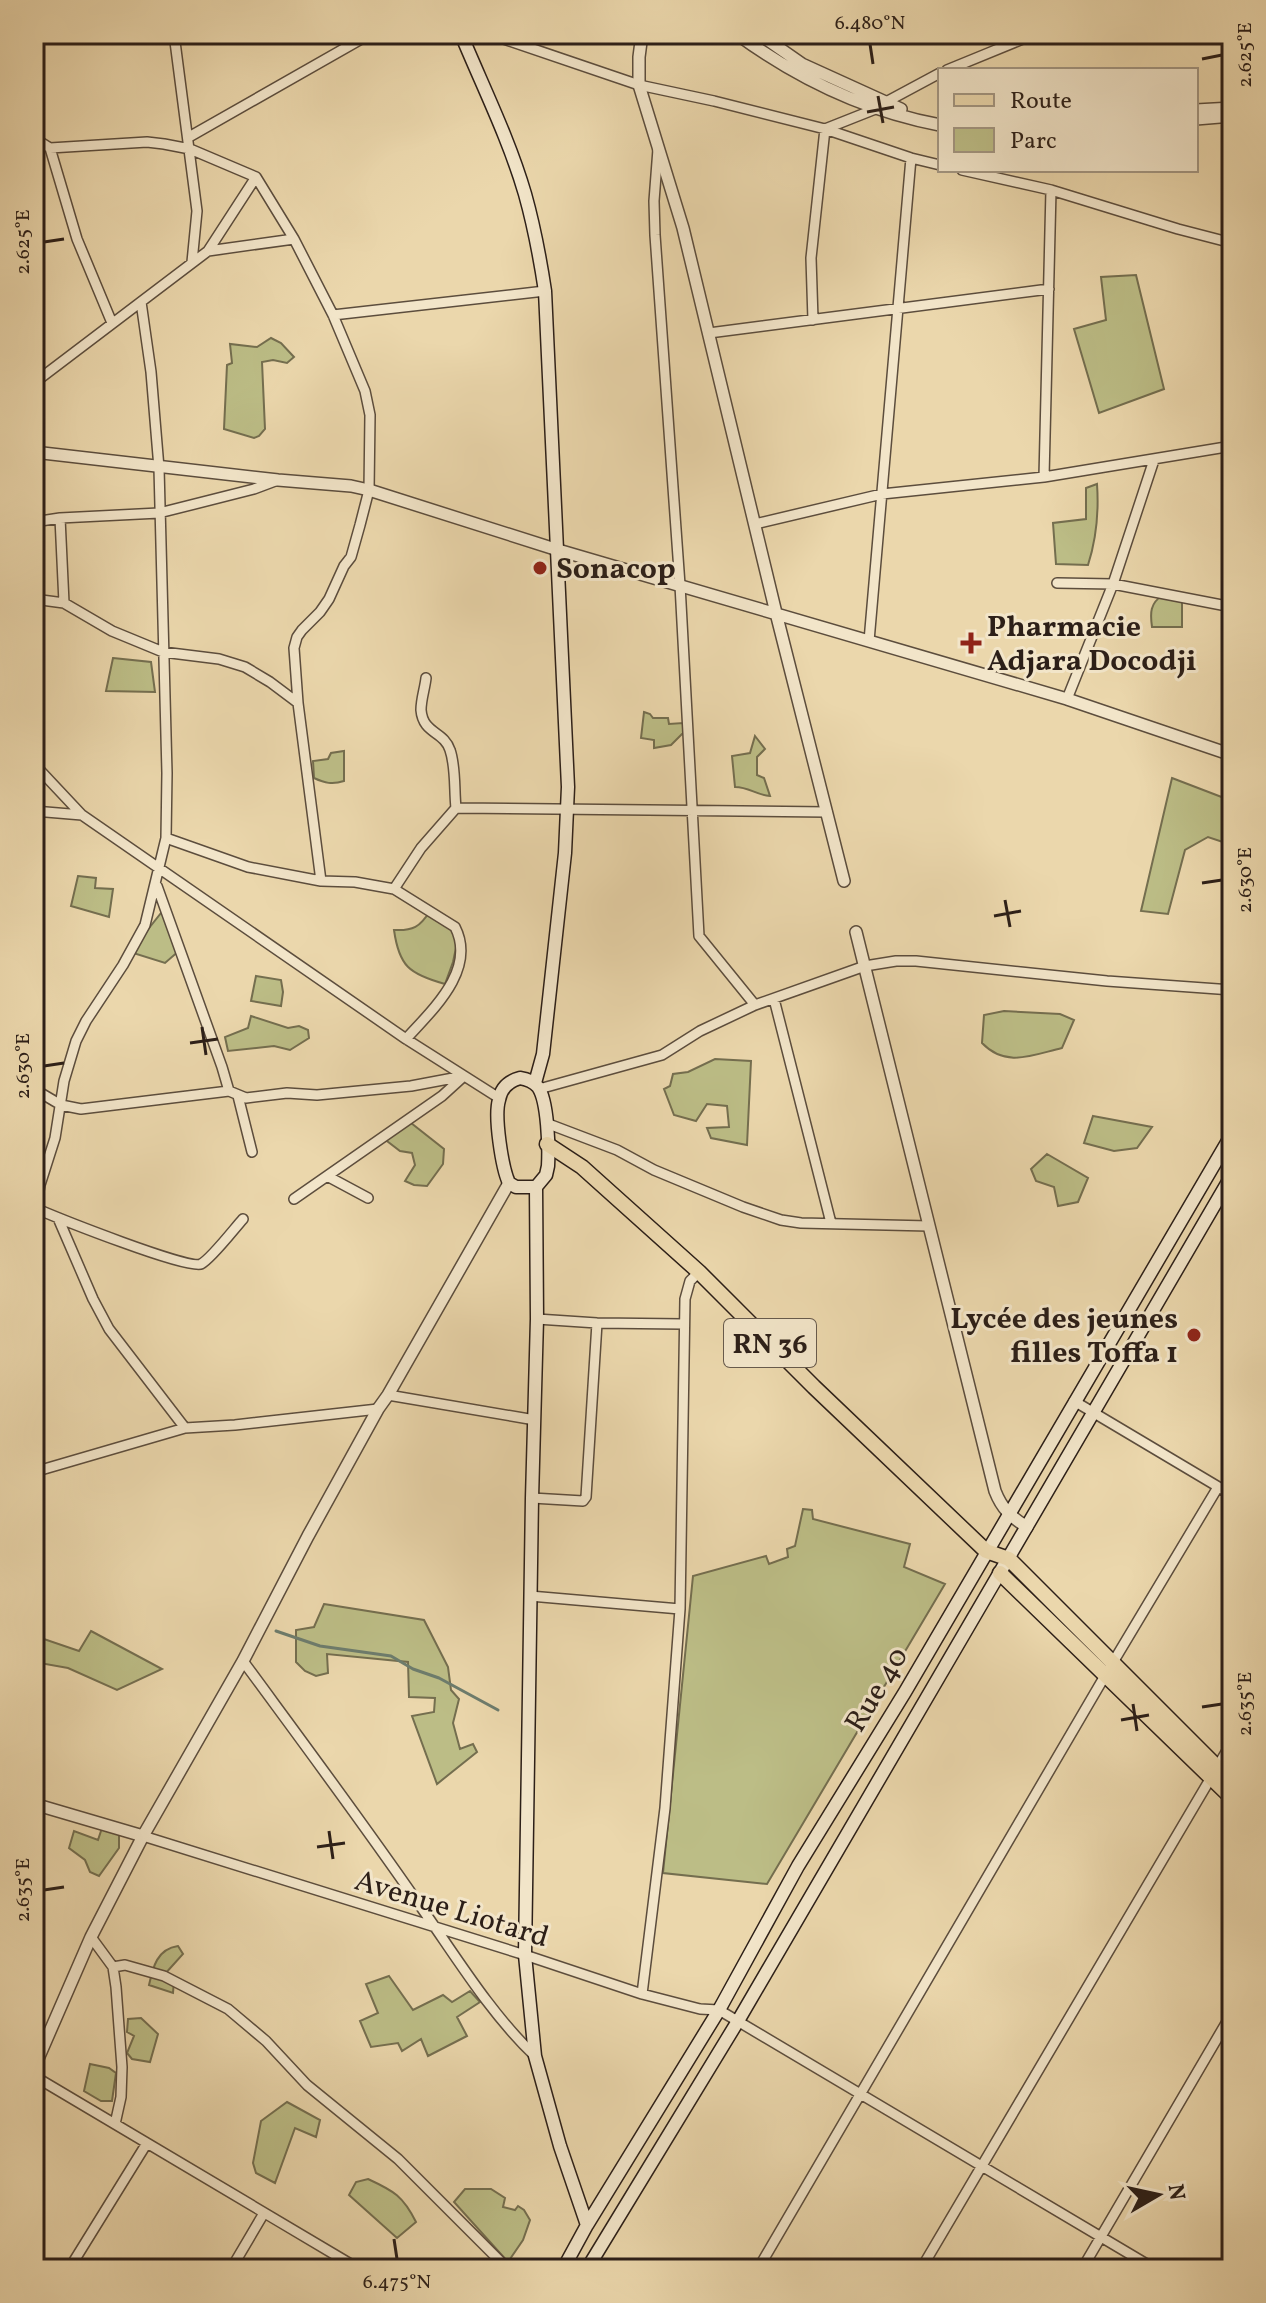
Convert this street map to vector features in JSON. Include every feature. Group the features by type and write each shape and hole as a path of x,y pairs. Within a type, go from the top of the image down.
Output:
{"main road":[{"path":"461,34 524,192 539,247 545,291 567,809 565,853 537,1086 545,1106 549,1158 546,1175 536,1187 537,1319 525,1955 535,2056 560,2146 587,2225"},
{"path":"536,1187 516,1187 509,1183 503,1169 498,1114 499,1098 507,1084 513,1080 527,1079 537,1086"},
{"name":"Rue 40","path":"563,2269 719,2010 798,1866 905,1692 1232,1134"},
{"name":"RN 36","path":"547,1144 582,1167 699,1272 986,1551 1000,1573 1109,1669"},
{"name":"Rue 40","path":"587,2269 738,2021 1232,1175"},
{"name":"RN 36","path":"986,1551 1009,1559 1109,1669 1214,1773 1232,1798"},
{"name":"RN 36","path":"1214,1773 1232,1782"}],"street":[{"path":"174,34 197,211 192,262"},
{"path":"189,137 370,34"},
{"path":"489,34 639,85 825,129 938,165"},
{"path":"642,34 639,85 676,200 844,881"},
{"path":"737,34 767,56 821,86 938,121"},
{"path":"759,34 802,64 882,105"},
{"path":"952,68 1035,34"},
{"path":"825,129 882,105 938,74"},
{"path":"1198,110 1232,108"},
{"path":"1198,119 1232,116"},
{"path":"813,320 811,258 825,129"},
{"path":"35,140 50,148 147,142 190,149 256,177 294,239 333,315 367,396 370,415 369,490 351,557 329,599 297,637 294,648 321,881"},
{"path":"658,146 655,235 680,585 699,936 755,1005"},
{"path":"50,148 77,239 112,323"},
{"path":"869,641 911,158"},
{"path":"971,172 1051,190 1232,243"},
{"path":"34,383 208,251 256,177"},
{"path":"1044,477 1051,190"},
{"path":"208,251 294,239"},
{"path":"709,333 1049,289"},
{"path":"333,315 545,291"},
{"path":"141,302 159,468 166,838 149,915 141,934 79,1031 64,1081 55,1138 37,1183 36,1214 58,1218 193,1265 203,1262 243,1219"},
{"path":"755,524 882,494 1044,477 1232,446"},
{"path":"34,452 369,490 558,550 1067,699 1232,755"},
{"path":"1067,699 1113,584 1154,460"},
{"path":"34,522 159,513 278,480"},
{"path":"60,518 64,603"},
{"path":"1057,583 1113,584 1232,607"},
{"path":"34,599 64,603 112,631 163,652 219,659 245,667 298,703"},
{"path":"394,889 421,848 456,808 451,751 442,737 426,727 423,717 421,705 426,678"},
{"path":"34,764 82,815 406,1039 499,1098"},
{"path":"456,808 827,812"},
{"path":"34,811 82,815"},
{"path":"166,838 248,867 321,881 366,883 394,889 455,927 460,944 456,976 449,991 406,1039"},
{"path":"156,883 234,1093 252,1152"},
{"path":"856,932 995,1491 1008,1515 1027,1527"},
{"path":"537,1086 662,1055 700,1031 755,1005 865,966 896,961 1232,990"},
{"path":"774,999 831,1223"},
{"path":"34,1089 61,1105 92,1109 234,1093 254,1099 287,1093 317,1095 411,1086 464,1076"},
{"path":"294,1199 442,1096 464,1076"},
{"path":"546,1123 617,1150 654,1170 743,1207 790,1222 929,1226"},
{"path":"327,1176 368,1198"},
{"path":"34,2068 91,1937 143,1836 243,1661 378,1409 509,1183"},
{"path":"58,1218 109,1329 185,1428"},
{"path":"642,1994 665,1808 680,1609 683,1324 686,1289 699,1272"},
{"path":"537,1319 683,1324"},
{"path":"532,1498 583,1501 586,1497 597,1323"},
{"path":"388,1395 535,1420"},
{"path":"1074,1401 1232,1495"},
{"path":"34,1472 185,1428 378,1409"},
{"path":"758,2269 1218,1487"},
{"path":"530,1596 680,1609"},
{"path":"243,1661 514,2036 535,2056"},
{"path":"921,2269 1232,1742"},
{"name":"Avenue Liotard","path":"34,1804 642,1994 700,2009 719,2010"},
{"path":"91,1937 113,1967 122,2067 121,2097 115,2124"},
{"path":"113,1967 125,1965 164,1976 235,2014 266,2041 307,2085 398,2159 508,2269"},
{"path":"719,2010 1155,2269"},
{"path":"1082,2269 1232,2013"},
{"path":"34,2046 46,2040"},
{"path":"34,2076 359,2269"},
{"path":"69,2269 147,2143"},
{"path":"231,2269 264,2213"}],"green space":[{"path":"1136,275 1164,389 1099,413 1074,329 1106,320 1101,277"},
{"path":"271,338 281,343 294,357 287,363 273,360 262,362 265,429 254,438 224,429 227,365 232,363 230,344 257,347"},
{"path":"1097,484 1097,525 1088,565 1056,564 1053,523 1086,519 1086,488"},
{"path":"1163,595 1182,602 1182,627 1152,627 1152,609"},
{"path":"113,658 151,662 155,692 106,691"},
{"path":"644,712 653,718 668,718 669,724 683,723 683,733 671,745 654,748 654,740 641,738"},
{"path":"755,736 765,749 757,757 757,775 764,778 770,796 735,787 732,756 750,753"},
{"path":"344,751 344,781 329,783 314,778 313,761 328,759 331,753"},
{"path":"1172,778 1232,801 1232,845 1208,837 1185,850 1168,914 1141,911"},
{"path":"78,876 96,878 95,888 113,889 109,917 71,906"},
{"path":"165,908 180,950 165,963 130,952"},
{"path":"430,911 459,934 445,984 408,967 396,942 394,930 415,927"},
{"path":"256,976 281,980 281,1006 251,1001"},
{"path":"1004,1011 1060,1014 1074,1020 1062,1048 1020,1058 1010,1057 991,1051 982,1043 984,1015"},
{"path":"251,1016 288,1028 299,1026 308,1030 309,1038 290,1050 274,1046 228,1051 225,1037 248,1028"},
{"path":"715,1059 751,1061 747,1145 711,1138 707,1128 729,1127 727,1106 707,1104 696,1121 674,1115 664,1089 670,1086 673,1074 688,1072"},
{"path":"1093,1116 1152,1127 1137,1148 1114,1151 1084,1143"},
{"path":"406,1119 444,1149 443,1164 427,1186 405,1181 415,1165 412,1153 400,1151 383,1138"},
{"path":"1047,1154 1088,1178 1078,1202 1058,1206 1054,1187 1036,1181 1031,1169"},
{"path":"803,1509 812,1510 813,1519 910,1544 904,1567 945,1584 767,1884 663,1873 693,1576 766,1556 769,1564 788,1557 787,1549 795,1546"},
{"path":"324,1604 424,1620 448,1667 451,1690 459,1699 453,1723 460,1749 473,1744 477,1752 437,1784 412,1716 434,1712 435,1698 409,1697 408,1662 327,1654 328,1673 316,1676 305,1671 296,1662 296,1630 314,1627"},
{"path":"91,1631 162,1669 117,1690 68,1668 34,1662 34,1638 79,1651"},
{"path":"103,1825 119,1833 119,1848 99,1876 90,1872 85,1860 69,1848 74,1831 98,1840"},
{"path":"178,1946 183,1954 164,1975 174,1980 173,1993 149,1985 154,1966 161,1955"},
{"path":"389,1976 413,2010 443,1995 452,2002 470,1991 480,2002 457,2017 467,2036 428,2056 421,2039 402,2051 398,2043 371,2047 360,2021 378,2013 366,1984"},
{"path":"141,2018 158,2034 150,2062 132,2059 127,2053 134,2036 127,2032 128,2019"},
{"path":"90,2064 109,2068 116,2073 112,2101 101,2101 84,2091"},
{"path":"287,2102 320,2120 316,2137 295,2128 275,2183 256,2173 253,2163 261,2121"},
{"path":"368,2179 397,2195 416,2222 397,2238 349,2195 356,2182"},
{"path":"465,2189 491,2189 505,2198 503,2207 515,2210 518,2206 530,2220 523,2240 508,2262 454,2202"}],"waterway":[{"path":"276,1631 320,1646 391,1656 498,1710"}],"place":[{"name":"Sonacop","path":"540,568"},
{"name":"Pharmacie Adjara Docodji","path":"971,643"},
{"name":"Lycée des jeunes filles Toffa 1","path":"1194,1335"}]}
